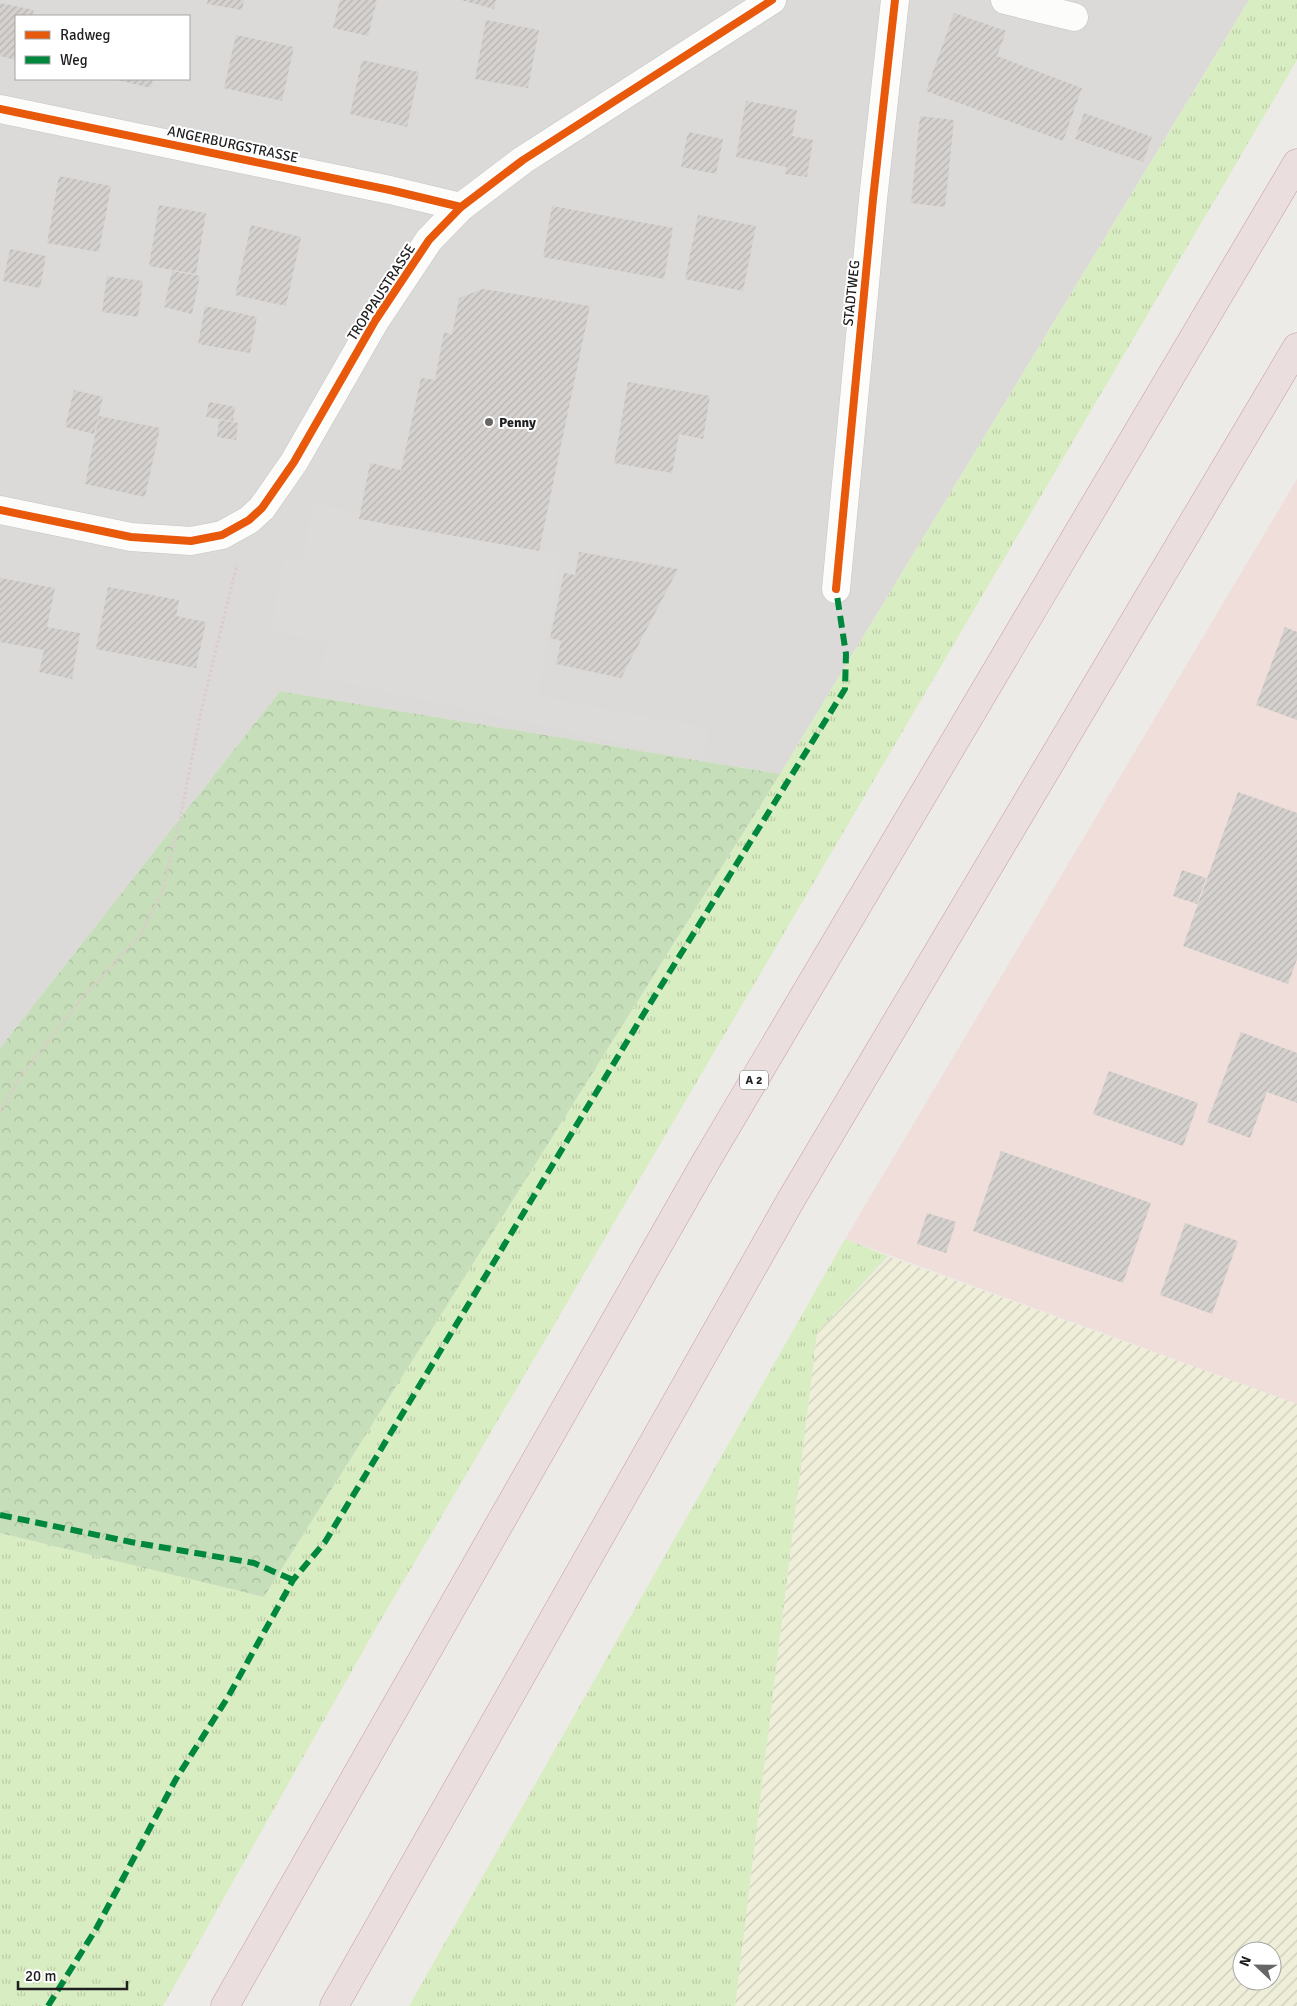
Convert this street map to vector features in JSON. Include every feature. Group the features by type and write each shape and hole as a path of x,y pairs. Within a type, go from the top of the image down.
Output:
{"highway":[{"name":"A 2","path":"225,2006 705,1163 1297,163"},
{"path":"334,2006 792,1198 1297,347"}],"street":[{"name":"TROPPAUSTRASSE","path":"0,510 131,537 191,541 222,535 249,520 262,508 294,462 376,321 419,256 430,240 461,207 523,160 772,0"},
{"name":"STADTWEG","path":"836,589 873,199 895,0"},
{"path":"1005,0 1074,17"},
{"name":"ANGERBURGSTRASSE","path":"0,108 390,190 461,207"}],"path":[{"path":"0,1112 29,1065 83,997 141,934 162,892 178,833 204,703 249,520"}],"shaded area":[{"path":"0,0 1249,0 780,774 280,691 0,1048"},
{"path":"1297,479 1297,1404 845,1239"},
{"path":"313,504 360,512 359,519 561,554 538,696 709,728 702,761 319,677 328,643 271,630 284,558 302,560"}],"green space":[{"path":"1249,0 1297,0 1297,60 376,1628 163,2006 0,2006 0,1533 264,1597 780,774"},
{"path":"280,691 780,774 264,1597 0,1533 0,1048"},
{"path":"845,1239 888,1256 817,1333 735,2006 409,2006"},
{"path":"890,1257 1297,1404 1297,2006 735,2006 817,1333"}],"building":[{"path":"208,0 244,0 242,10 207,4"},
{"path":"340,0 377,0 368,36 333,28"},
{"path":"461,0 496,0 494,9"},
{"path":"0,3 34,10 32,15 15,15 15,60 0,56"},
{"path":"954,13 1006,31 997,56 1082,88 1063,141 926,91"},
{"path":"486,20 539,30 528,88 475,79"},
{"path":"236,35 294,47 282,101 224,88"},
{"path":"362,60 419,72 407,127 350,114"},
{"path":"117,80 153,80 151,88"},
{"path":"746,101 797,110 792,136 813,140 807,177 785,174 786,167 736,157"},
{"path":"1084,113 1152,137 1143,162 1075,139"},
{"path":"920,116 954,120 945,207 911,203"},
{"path":"688,132 723,139 716,174 681,167"},
{"path":"59,176 111,186 99,252 47,243"},
{"path":"159,205 206,213 196,274 149,266"},
{"path":"552,206 673,228 664,279 543,257"},
{"path":"698,215 756,226 743,291 685,279"},
{"path":"251,225 301,237 286,306 235,295"},
{"path":"10,249 46,256 40,288 3,281"},
{"path":"172,271 200,276 192,314 164,307"},
{"path":"107,276 143,281 138,317 102,312"},
{"name":"Penny","path":"483,289 590,306 539,551 359,519 370,463 401,470 421,378 435,380 444,332 452,335 459,298"},
{"path":"205,306 257,317 250,353 198,344"},
{"path":"628,382 710,396 703,439 679,434 672,473 614,463"},
{"path":"74,390 103,397 94,434 65,427"},
{"path":"209,402 235,407 233,421 206,417"},
{"path":"99,416 160,428 145,497 85,484"},
{"path":"219,420 238,423 236,440 217,437"},
{"path":"579,552 678,569 621,678 556,664 561,641 550,638 564,573 575,575"},
{"path":"0,578 55,588 47,627 80,633 72,679 39,672 44,650 0,642"},
{"path":"108,587 179,600 176,616 206,622 196,668 96,649"},
{"path":"1285,627 1297,632 1297,720 1256,705"},
{"path":"1238,792 1297,813 1297,959 1288,984 1183,946"},
{"path":"1182,870 1206,878 1197,904 1173,896"},
{"path":"1241,1032 1297,1053 1297,1103 1267,1092 1250,1138 1207,1122"},
{"path":"1109,1071 1198,1103 1183,1146 1093,1114"},
{"path":"1001,1151 1151,1203 1123,1283 973,1231"},
{"path":"927,1213 956,1222 946,1253 917,1244"},
{"path":"1185,1223 1238,1241 1212,1314 1160,1295"}],"marked path":[{"path":"48,2006 96,1929 176,1779 228,1697 293,1580 325,1542 643,1015 845,689 846,654 836,589"},
{"path":"0,1515 131,1542 254,1563 293,1580"}],"cycle path":[{"path":"0,510 131,537 191,541 222,535 249,520 262,508 294,462 375,321 429,240 461,207 523,160 772,0"},
{"path":"836,589 873,199 895,0"},
{"path":"0,109 390,190 461,207"}],"place":[{"name":"Penny","path":"489,422"}]}
